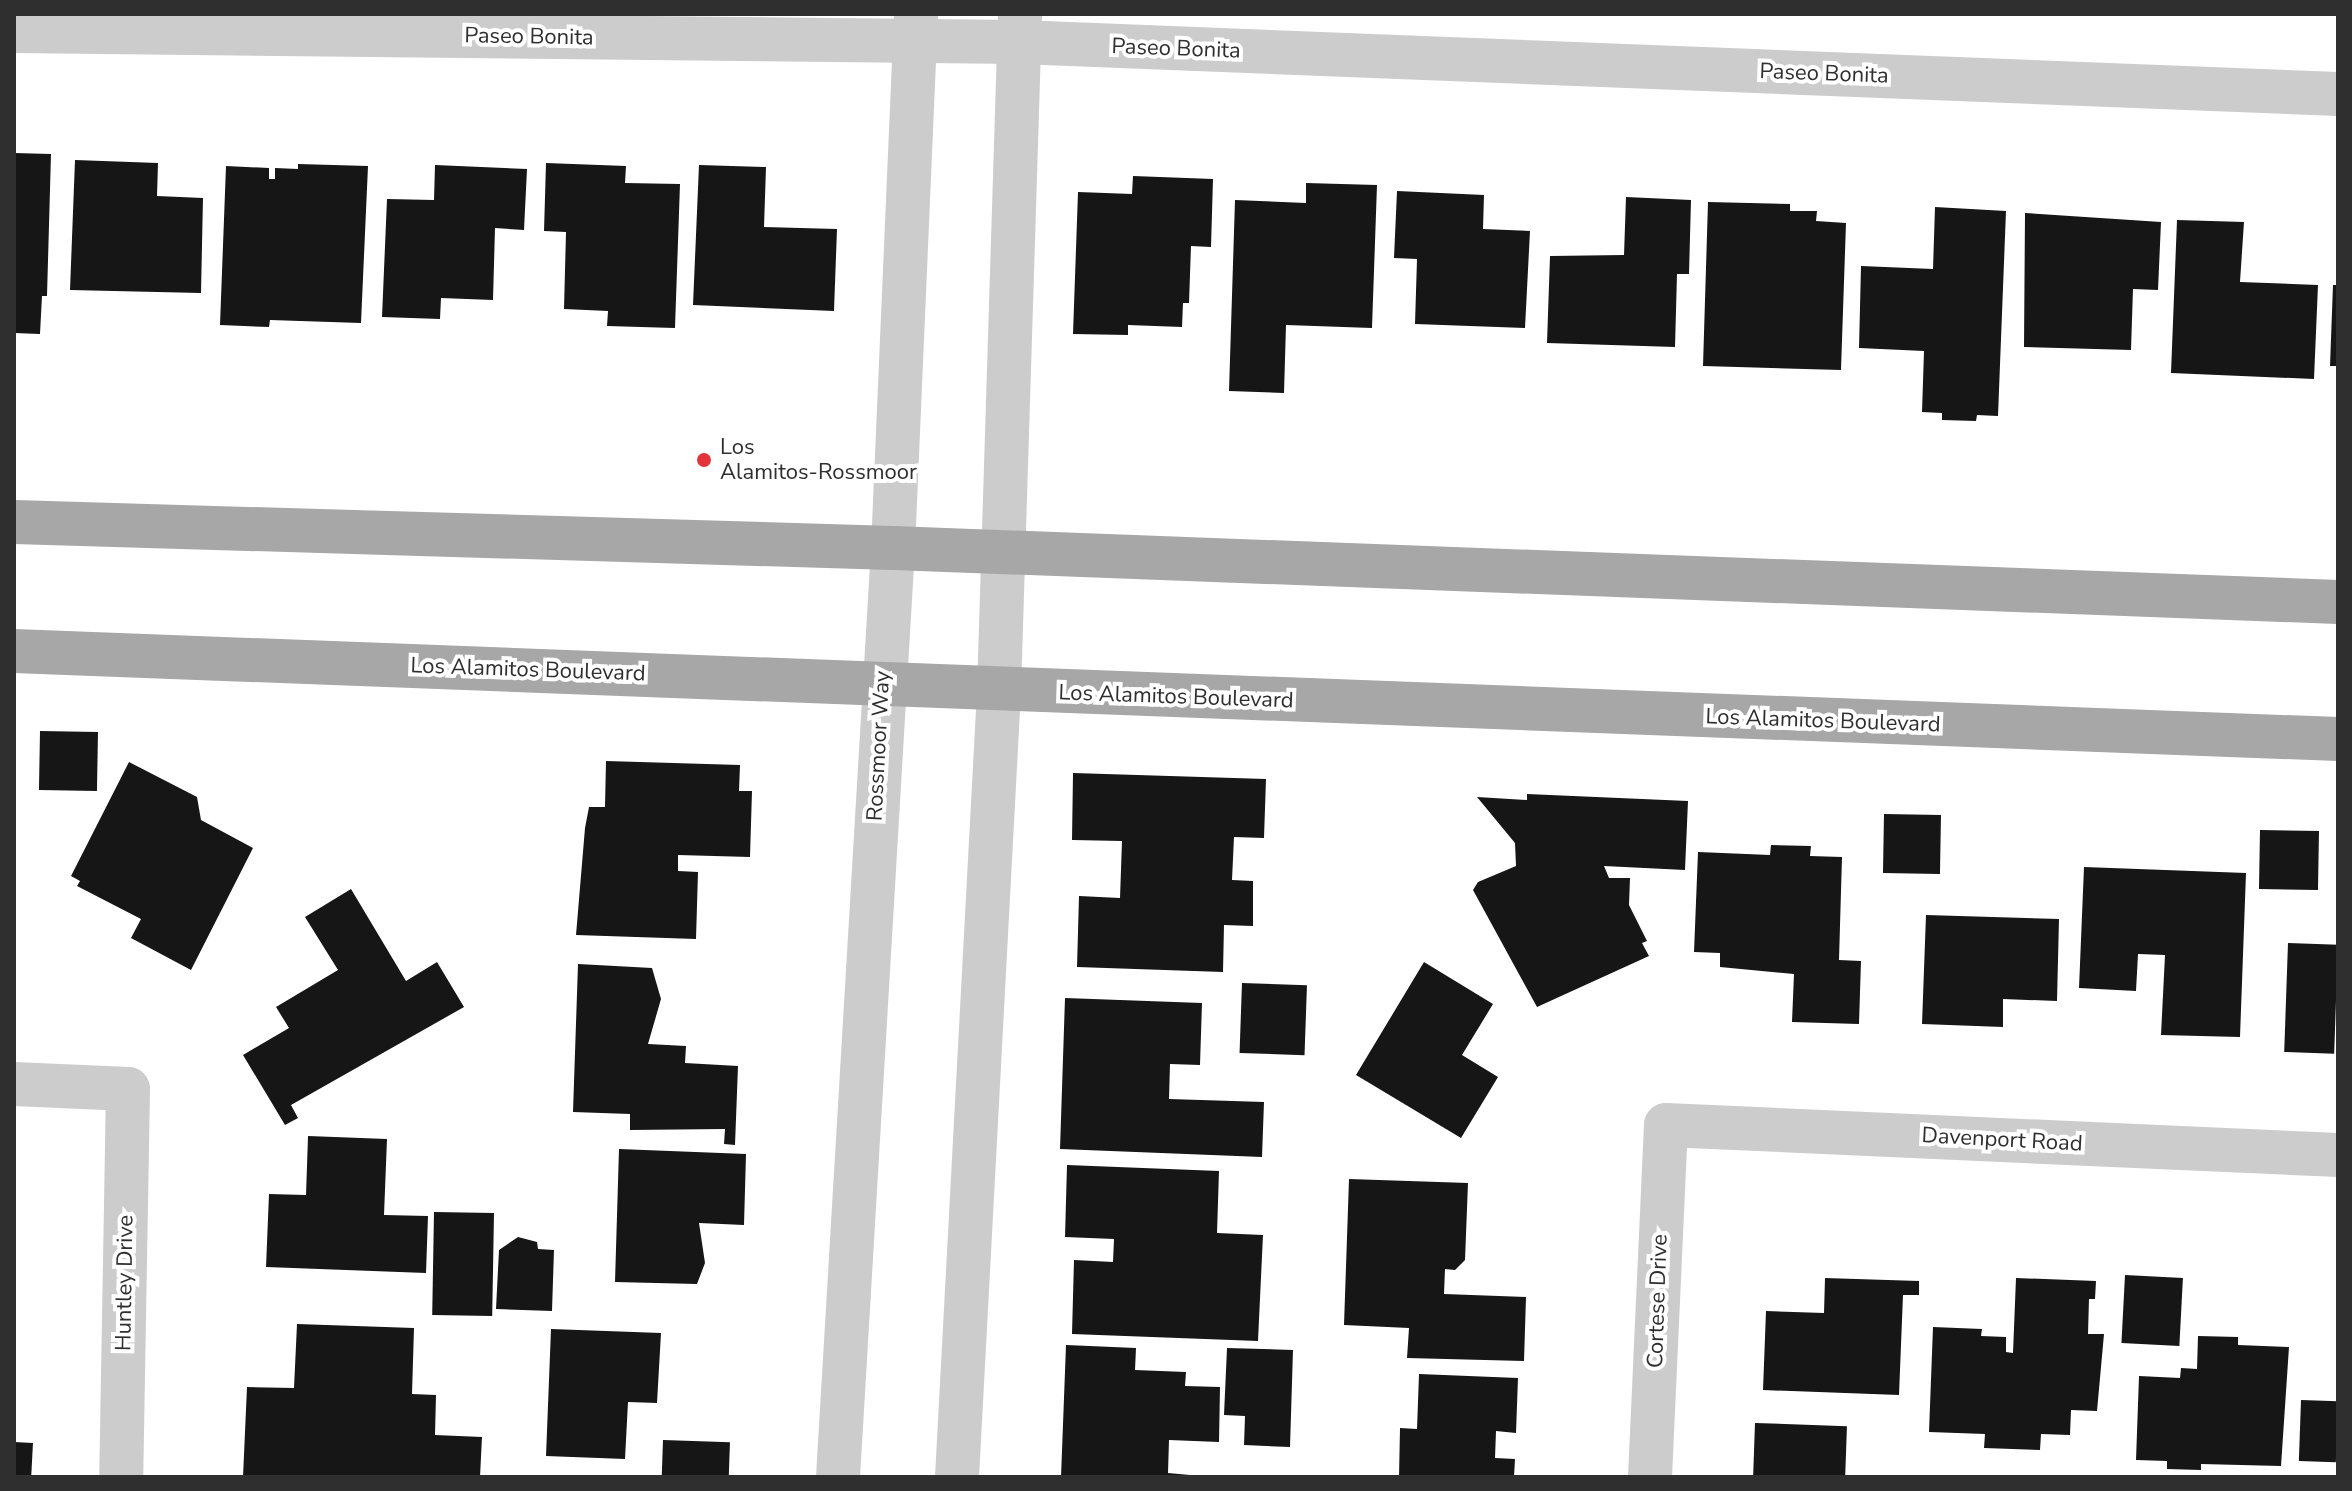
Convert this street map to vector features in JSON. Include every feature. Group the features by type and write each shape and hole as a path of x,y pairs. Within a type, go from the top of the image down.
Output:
{"main road":[{"path":"14,522 893,548 2338,602"},
{"name":"Los Alamitos Boulevard","path":"14,651 882,683 999,691 2338,739"}],"street":[{"name":"Rossmoor Way","path":"838,1477 882,683 893,548 916,28"},
{"name":"Paseo Bonita","path":"14,31 1020,28 2338,94"},
{"path":"957,1477 999,691 1000,554 1020,28"},
{"name":"Huntley Drive","path":"14,1084 128,1089 121,1477"},
{"name":"Davenport Road","path":"1666,1125 2338,1155"},
{"name":"Cortese Drive","path":"1650,1477 1666,1125"}],"building":[{"path":"14,153 51,154 47,296 42,296 40,334 14,333"},
{"path":"75,160 158,163 157,196 203,198 201,293 70,290"},
{"path":"546,163 626,166 625,183 680,184 675,328 607,326 608,311 564,309 566,232 544,231"},
{"path":"298,164 368,166 361,323 270,320 269,327 220,325 226,166 269,168 269,179 275,179 275,168 298,169"},
{"path":"435,165 527,169 524,230 495,228 493,300 441,298 440,319 382,317 387,199 434,200"},
{"path":"699,165 766,167 764,227 837,229 834,311 693,305"},
{"path":"1133,176 1213,179 1211,247 1191,246 1189,303 1183,303 1182,327 1128,325 1128,335 1073,334 1078,192 1132,194"},
{"path":"1306,183 1377,185 1372,328 1286,325 1284,393 1229,391 1235,200 1306,203"},
{"path":"1397,191 1484,195 1483,229 1530,231 1525,328 1415,324 1417,259 1394,258"},
{"path":"1626,197 1691,200 1689,274 1677,274 1675,347 1547,343 1550,256 1624,255"},
{"path":"1708,202 1790,204 1790,211 1817,211 1816,221 1846,223 1841,370 1703,366"},
{"path":"1935,207 2006,211 1998,416 1977,415 1976,421 1942,420 1942,413 1922,412 1924,351 1859,348 1861,266 1933,269"},
{"path":"2025,213 2161,222 2158,290 2133,289 2131,350 2024,347"},
{"path":"2177,220 2244,222 2240,282 2318,285 2314,379 2171,373"},
{"path":"2333,285 2338,285 2338,366 2330,366"},
{"path":"40,731 98,732 97,791 39,790"},
{"path":"606,761 740,765 739,791 752,791 750,857 678,855 678,871 698,872 696,939 576,935 585,828 589,807 605,807"},
{"path":"129,762 197,797 201,820 253,848 191,970 131,938 141,919 77,886 80,881 71,876"},
{"path":"1073,773 1266,779 1264,838 1234,837 1232,880 1253,881 1253,926 1224,925 1223,972 1077,967 1079,896 1120,898 1122,841 1072,840"},
{"path":"1527,794 1688,801 1685,870 1604,866 1609,878 1630,878 1629,905 1647,941 1642,943 1649,956 1537,1007 1473,890 1478,882 1516,866 1515,843 1477,797 1527,800"},
{"path":"1884,814 1941,815 1940,874 1883,873"},
{"path":"2260,830 2319,831 2318,890 2259,889"},
{"path":"1771,845 1811,846 1810,856 1842,857 1839,960 1861,961 1859,1024 1792,1022 1794,974 1720,967 1720,953 1694,952 1698,852 1770,855"},
{"path":"2084,867 2246,873 2240,1037 2161,1035 2165,955 2138,954 2136,991 2079,988"},
{"path":"351,889 406,981 437,962 464,1007 291,1105 298,1118 285,1125 243,1055 289,1028 276,1007 338,970 305,917"},
{"path":"1926,915 2059,919 2057,1001 2003,999 2003,1027 1922,1024"},
{"path":"2288,943 2338,945 2334,1054 2284,1052"},
{"path":"1424,962 1493,1004 1462,1055 1498,1077 1461,1138 1356,1075"},
{"path":"578,964 652,968 661,999 648,1044 686,1046 685,1063 738,1066 735,1145 724,1144 725,1129 630,1130 630,1114 573,1112"},
{"path":"1242,983 1307,985 1305,1055 1240,1053"},
{"path":"1065,998 1202,1003 1200,1065 1170,1064 1169,1099 1264,1102 1262,1157 1060,1149"},
{"path":"308,1136 387,1139 384,1215 428,1216 426,1273 266,1267 269,1194 306,1195"},
{"path":"619,1149 746,1154 744,1225 699,1223 705,1263 697,1284 615,1282"},
{"path":"1067,1165 1219,1171 1217,1233 1263,1235 1258,1341 1072,1334 1074,1260 1113,1262 1114,1239 1065,1237"},
{"path":"1349,1179 1468,1183 1465,1260 1455,1270 1445,1269 1444,1294 1526,1297 1524,1361 1407,1358 1409,1328 1344,1325"},
{"path":"434,1212 494,1213 492,1316 432,1315"},
{"path":"518,1237 537,1242 538,1249 554,1250 552,1311 496,1309 499,1250"},
{"path":"2125,1275 2183,1278 2179,1346 2121,1343"},
{"path":"1825,1278 1919,1281 1919,1295 1903,1295 1899,1395 1763,1390 1766,1311 1824,1313"},
{"path":"2016,1278 2096,1281 2095,1299 2089,1299 2088,1334 2104,1334 2097,1411 2071,1410 2070,1435 2041,1434 2040,1450 1984,1448 1985,1434 1929,1432 1933,1327 1982,1329 1981,1336 2006,1337 2006,1352 2013,1353"},
{"path":"297,1324 414,1328 412,1394 436,1395 435,1435 482,1437 480,1477 243,1477 247,1387 294,1388"},
{"path":"551,1329 661,1333 657,1403 628,1402 625,1459 546,1456"},
{"path":"2198,1336 2238,1337 2238,1345 2289,1347 2281,1466 2201,1464 2201,1470 2167,1469 2167,1461 2136,1460 2139,1376 2180,1378 2181,1368 2197,1369"},
{"path":"1066,1345 1136,1348 1135,1370 1186,1372 1185,1386 1220,1387 1219,1442 1169,1440 1168,1473 1212,1477 1061,1477"},
{"path":"1227,1348 1293,1350 1290,1447 1244,1445 1245,1416 1224,1415"},
{"path":"1419,1374 1518,1378 1516,1433 1496,1431 1495,1458 1515,1459 1514,1477 1399,1477 1400,1428 1417,1429"},
{"path":"2301,1400 2338,1401 2336,1462 2299,1461"},
{"path":"1755,1423 1847,1426 1845,1477 1753,1477"},
{"path":"663,1440 730,1442 729,1477 662,1477"},
{"path":"14,1442 33,1443 31,1477 14,1477"}],"place":[{"name":"Los Alamitos-Rossmoor","path":"704,460"}]}
